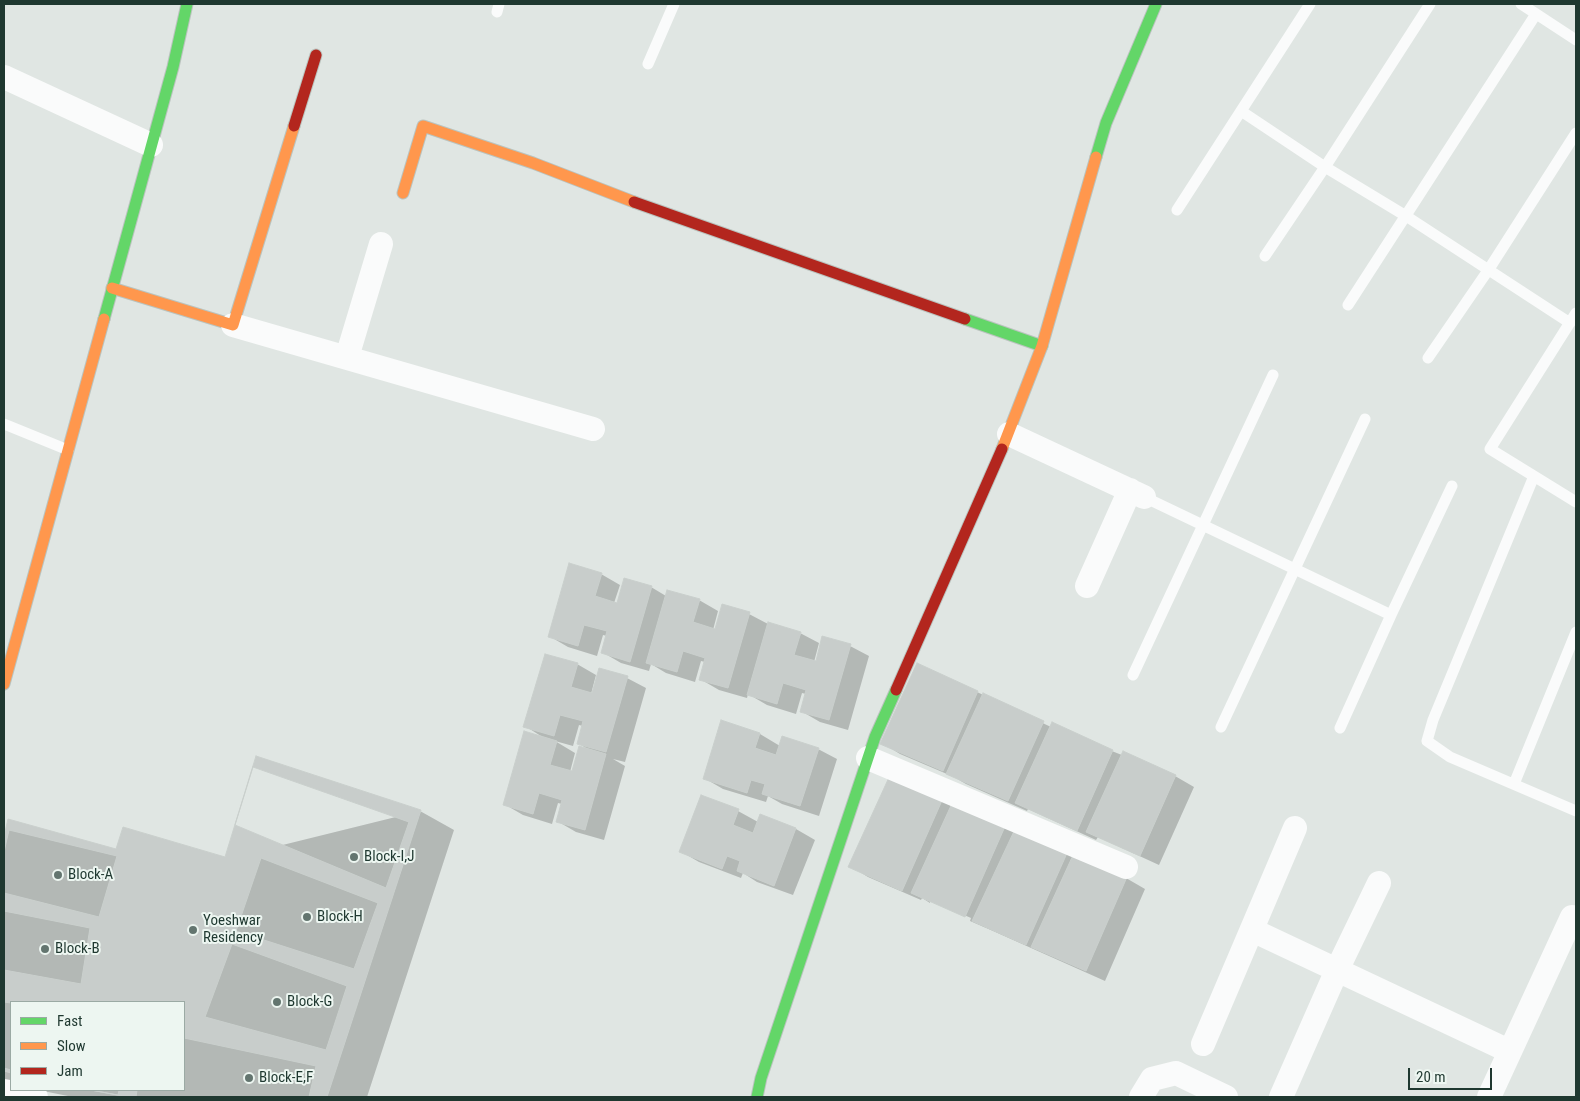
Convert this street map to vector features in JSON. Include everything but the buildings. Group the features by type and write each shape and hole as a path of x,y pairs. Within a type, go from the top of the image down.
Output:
{"street":[{"path":"4,684 173,67 187,4"},
{"path":"757,1097 874,737 1009,434 1042,346 1106,123 1156,4"},
{"path":"233,324 316,55"},
{"path":"4,77 151,145"},
{"path":"403,192 423,126 533,163 602,191 1042,346"},
{"path":"347,358 381,244"},
{"path":"112,288 593,429"},
{"path":"1009,434 1137,493 1087,586"},
{"path":"868,758 1126,867"},
{"path":"1203,1044 1295,828"},
{"path":"1281,1097 1337,970 1379,883"},
{"path":"1489,1097 1572,917"},
{"path":"1252,930 1509,1051"},
{"path":"1141,1097 1152,1079 1176,1073 1226,1097"},
{"path":"4,1091 36,1097"}],"lane":[{"path":"648,64 674,4"},
{"path":"1177,210 1310,4"},
{"path":"1265,256 1430,4"},
{"path":"1521,4 1576,40"},
{"path":"1348,305 1536,14"},
{"path":"1241,110 1325,167 1489,269 1573,318 1490,449 1576,502"},
{"path":"1428,358 1489,269 1576,133"},
{"path":"1133,675 1274,376"},
{"path":"1221,727 1365,419"},
{"path":"4,424 68,450"},
{"path":"1534,476 1433,720 1427,742 1450,757 1576,811"},
{"path":"1340,728 1452,486"},
{"path":"1137,493 1391,615"},
{"path":"1514,784 1576,632"}],"traffic: fast":[{"path":"104,319 173,67 187,4"},
{"path":"1096,157 1106,123 1156,4"},
{"path":"965,319 1042,346"},
{"path":"757,1097 761,1078 875,737 896,690"}],"traffic: slow":[{"path":"112,288 233,325 294,126"},
{"path":"403,193 423,126 533,163 634,202"},
{"path":"1002,449 1042,346 1096,157"},
{"path":"4,684 104,319"}],"traffic: jam":[{"path":"294,126 316,55"},
{"path":"634,202 965,319"},
{"path":"896,690 1002,449"}],"place":[{"name":"Block-I,J","path":"354,857"},
{"name":"Block-A","path":"58,875"},
{"name":"Block-H","path":"307,917"},
{"name":"Yoeshwar Residency","path":"193,930"},
{"name":"Block-B","path":"45,949"},
{"name":"Block-G","path":"277,1002"},
{"name":"Block-E,F","path":"249,1078"}]}
